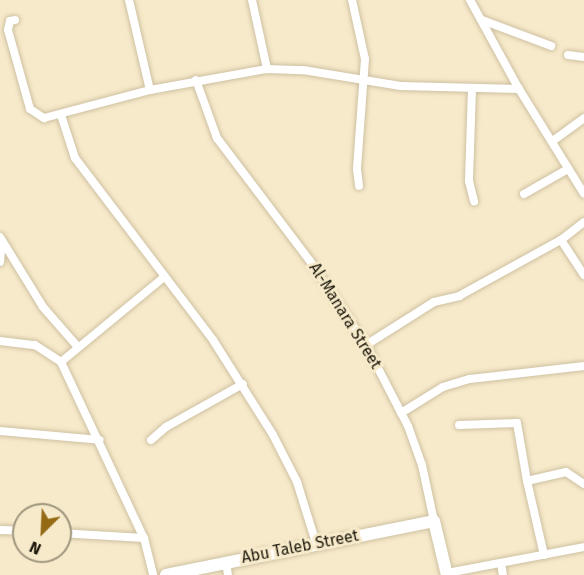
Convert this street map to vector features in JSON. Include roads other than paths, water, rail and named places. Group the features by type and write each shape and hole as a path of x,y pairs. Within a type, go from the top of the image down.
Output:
{"street":[{"path":"129,0 150,90"},
{"path":"252,0 267,69"},
{"path":"352,0 365,59 357,169 359,186"},
{"path":"470,0 519,89 554,140 568,169 584,194"},
{"path":"15,20 10,21 8,30 30,110 44,118 150,90 267,69 303,70 365,80 472,89 519,89"},
{"path":"481,20 551,46"},
{"path":"568,55 584,57"},
{"name":"Al-Manara Street","path":"196,80 217,138 310,261 366,345 401,413 422,465 447,574"},
{"path":"472,89 469,181 474,201"},
{"path":"61,115 75,158 243,384 297,482 316,543"},
{"path":"554,140 584,118"},
{"path":"524,194 568,169"},
{"path":"366,345 434,302 459,296 561,240 584,222"},
{"path":"1,239 48,314 77,346"},
{"path":"0,262 1,239"},
{"path":"561,240 584,275"},
{"path":"61,362 77,346 164,277"},
{"path":"0,341 35,345 61,362 144,538 153,575"},
{"path":"401,413 443,387 470,379 584,366"},
{"path":"151,440 166,427 243,384"},
{"path":"459,425 517,423 527,481 544,555"},
{"path":"0,431 99,440"},
{"path":"527,481 566,472 584,484"},
{"name":"Abu Taleb Street","path":"166,575 226,561 434,521"},
{"path":"72,534 144,538"},
{"path":"447,574 584,547"},
{"path":"226,561 228,575"},
{"path":"501,563 503,575"}]}
